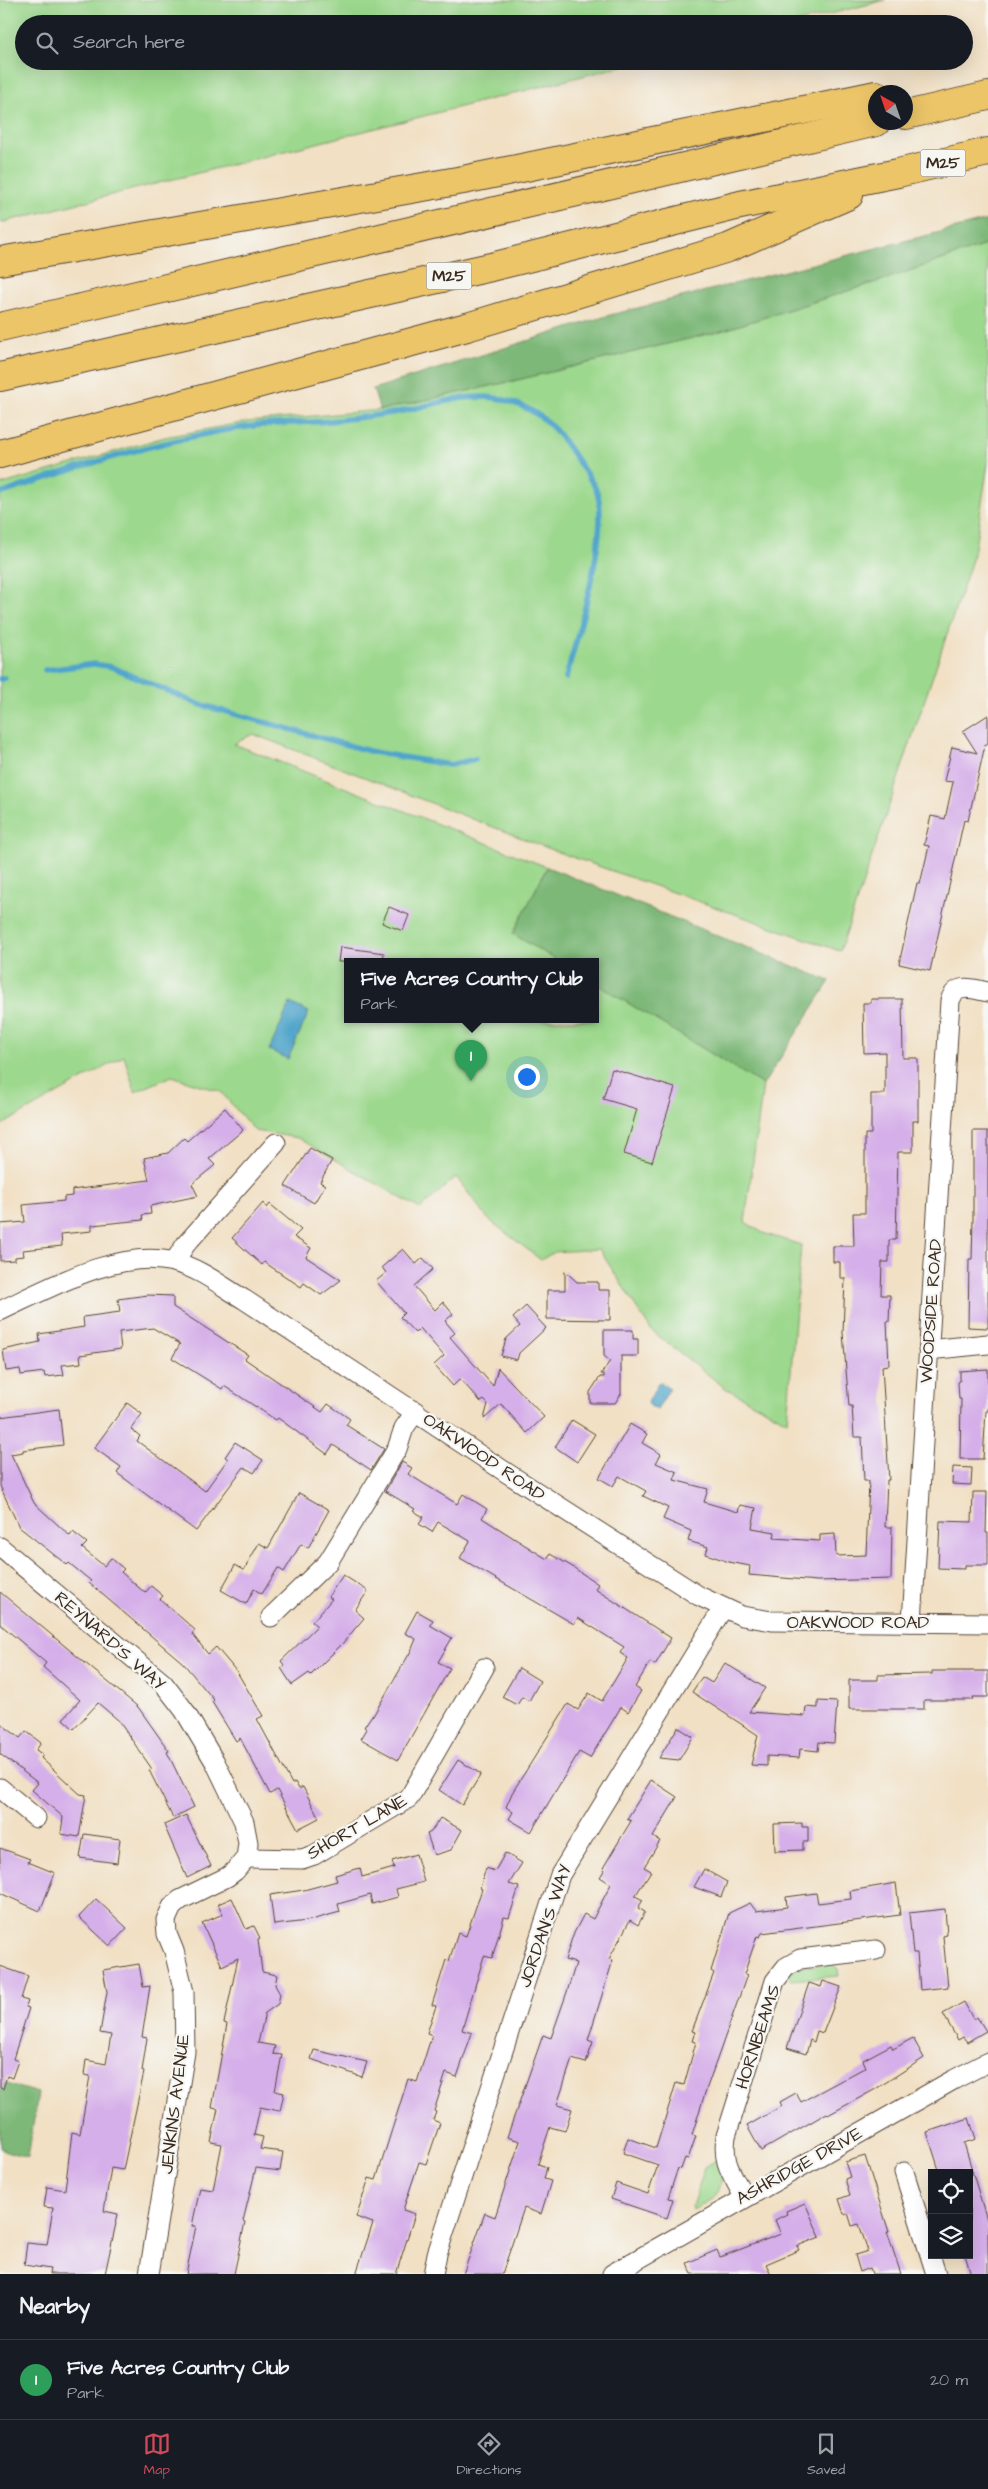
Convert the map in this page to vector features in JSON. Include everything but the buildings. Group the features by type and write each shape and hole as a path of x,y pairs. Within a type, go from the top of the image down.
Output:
{"highway":[{"path":"0,261 463,180 868,96"},
{"path":"913,96 977,99"},
{"path":"913,113 977,99"},
{"path":"0,327 868,124"},
{"name":"M25","path":"0,377 491,267 740,206 988,152"},
{"name":"M25","path":"0,454 467,327 728,248 898,173"}],"street":[{"name":"WOODSIDE ROAD","path":"912,1622 950,1001 952,994 958,989 987,987"},
{"path":"174,1262 186,1244 276,1143"},
{"name":"OAKWOOD ROAD","path":"0,1311 87,1271 146,1260 174,1262 187,1266 244,1300 416,1411 610,1540 699,1596 723,1608 742,1616 772,1621 988,1623"},
{"path":"928,1350 988,1344"},
{"path":"271,1617 328,1562 397,1450 404,1428 416,1411"},
{"name":"REYNARD'S WAY","path":"0,1547 168,1690 184,1710 215,1762 244,1822 248,1843 246,1858"},
{"name":"JORDAN'S WAY","path":"433,2274 437,2254 560,1876 723,1608"},
{"name":"SHORT LANE","path":"246,1858 302,1859 314,1855 409,1798 484,1668"},
{"path":"0,1788 36,1818"},
{"name":"JENKINS AVENUE","path":"149,2274 185,2052 184,1992 174,1951 167,1934 166,1920 172,1907 180,1900 227,1877 246,1858"},
{"name":"HORNBEAMS","path":"744,2197 727,2165 723,2152 726,2136 775,1981 786,1967 800,1959 876,1950"},
{"name":"ASHRIDGE DRIVE","path":"612,2274 744,2197 988,2062"},
{"path":"904,2172 936,2274"}],"green space":[{"path":"0,0 885,0 826,15 15,15 15,70 606,70 0,223"},
{"path":"988,220 988,244 886,279 721,331 513,381 380,410 373,389 610,315"},
{"path":"988,244 988,464 974,554 840,951 555,851 253,734 234,744 547,867 513,934 553,958 344,958 344,1023 599,1023 599,985 763,1085 745,1222 763,1233 801,1245 787,1421 725,1388 651,1330 599,1249 554,1252 541,1260 488,1219 456,1177 420,1209 298,1138 255,1131 221,1092 172,1076 135,1092 124,1056 0,1126 0,485 165,437 246,422 380,410 513,381 721,331 886,279"},
{"path":"547,867 830,981 763,1085 599,985 599,958 553,958 513,934"},
{"path":"831,1963 838,1969 839,1976 790,1980 789,1974 795,1968"},
{"path":"0,2082 38,2093 28,2158 0,2149"},
{"path":"719,2158 721,2185 719,2190 710,2200 693,2210 692,2206 705,2167"}],"water":[{"path":"290,1003 309,1012 288,1059 269,1050"},
{"path":"659,1382 670,1388 657,1410 647,1404"}],"waterway":[{"path":"0,494 125,454 221,431 262,425 329,421 392,413 465,398 480,397 508,401 532,411 558,433 597,492 600,509 596,557 566,678"},
{"path":"45,670 94,664 112,667 198,704 373,752 450,765 475,759"},
{"path":"0,679 5,678"}],"place":[{"name":"Five Acres Country Club","path":"471,1081"}]}
